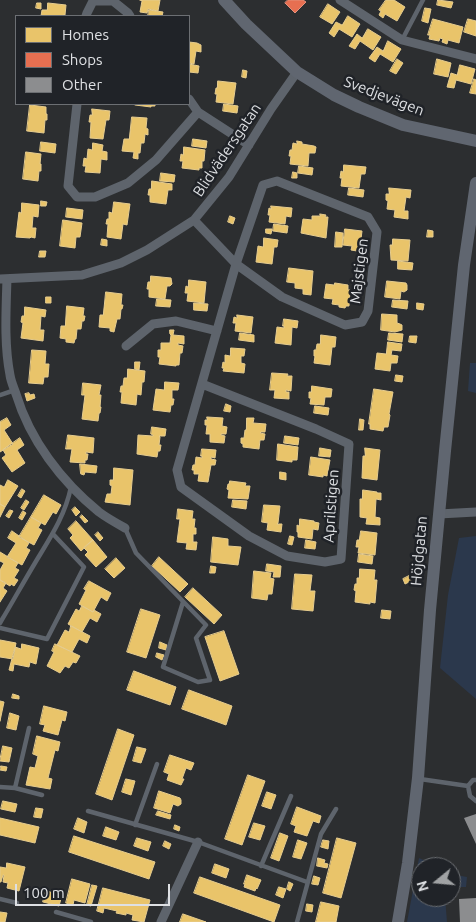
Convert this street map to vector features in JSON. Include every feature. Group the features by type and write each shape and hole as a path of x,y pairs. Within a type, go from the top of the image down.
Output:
{"street":[{"name":"Svedjevägen","path":"224,0 246,24 298,72 334,95 403,124 476,141"},
{"path":"340,0 402,40 476,59"},
{"path":"86,15 93,1 113,1 129,15"},
{"name":"Blidvädersgatan","path":"3,279 82,275 121,263 147,250 194,220 229,176 271,109 298,72"},
{"path":"190,100 198,112 249,145"},
{"path":"77,105 68,186 77,197 95,197 128,183 156,160 198,112"},
{"name":"Majstigen","path":"194,220 236,264 282,297 345,325 362,322 368,312 377,232 368,217 278,181 263,185 236,264"},
{"name":"Höjdgatan","path":"398,922 408,863 418,778 439,514 463,275 476,182"},
{"name":"Aprilstigen","path":"202,384 316,429 348,444 341,559 325,562 287,556 249,536 181,487 177,470 236,264"},
{"path":"3,279 10,377 31,432 71,485 99,512 124,528"},
{"path":"126,346 153,324 176,321 217,331"},
{"path":"439,514 476,512"},
{"path":"160,922 198,842"}],"lane":[{"path":"402,40 424,0"},
{"path":"0,395 15,390"},
{"path":"0,623 53,534 68,501 71,485"},
{"path":"124,528 136,553 206,625 196,638 210,680 198,682 162,667 183,602"},
{"path":"0,628 47,639 84,567 53,534"},
{"path":"15,788 29,728"},
{"path":"135,825 157,764"},
{"path":"418,778 468,786"},
{"path":"468,786 473,780 476,780"},
{"path":"468,786 470,796 476,801"},
{"path":"0,787 15,788 42,795"},
{"path":"262,866 291,796"},
{"path":"297,922 321,834 336,809"},
{"path":"88,812 198,842 307,882"},
{"path":"0,899 17,903"},
{"path":"56,912 90,922"}],"shaded area":[{"path":"470,363 476,363 476,393 468,391"},
{"path":"476,536 476,699 440,668 448,595 459,538"},
{"path":"461,876 467,877 466,887 461,887"},
{"path":"411,901 411,907 446,907 447,922 407,922"}],"building: Homes":[{"path":"140,0 160,0 158,11 148,9 147,13 140,12 142,1"},
{"path":"386,0 394,0 405,7 397,21 385,14 383,18 379,15 381,11 379,10"},
{"path":"438,0 453,2 451,8 437,5"},
{"path":"37,3 41,3 41,9 36,8"},
{"path":"48,3 66,5 65,15 41,15 42,10 47,10"},
{"path":"328,4 340,12 332,24 320,17"},
{"path":"425,8 431,9 428,23 422,21"},
{"path":"149,10 163,12 162,15 148,15"},
{"path":"348,16 360,24 352,37 339,29 334,37 329,33 336,22 342,25"},
{"path":"433,19 463,27 459,43 448,40 447,44 442,42 443,39 440,38 439,41 429,39 430,35 428,35"},
{"path":"468,19 476,21 476,36 464,32"},
{"path":"368,29 381,37 373,50 360,41 355,49 349,46 357,34 362,38"},
{"path":"388,41 401,49 393,62 380,54 375,62 369,58 377,47 383,51"},
{"path":"190,42 201,45 201,52 196,51 194,64 190,63"},
{"path":"397,59 403,63 396,74 390,71"},
{"path":"437,59 451,63 448,77 434,74"},
{"path":"190,64 199,66 198,73 190,72"},
{"path":"460,65 475,69 471,84 456,80 454,88 447,87 451,73 457,75"},
{"path":"243,70 247,71 246,78 242,77"},
{"path":"474,79 476,80 476,94 470,93"},
{"path":"218,81 236,83 233,104 216,102 217,94 215,94"},
{"path":"224,104 238,106 237,113 223,111"},
{"path":"30,105 46,107 47,120 45,120 44,133 27,131"},
{"path":"135,105 155,105 151,107"},
{"path":"92,109 110,111 109,120 106,120 103,139 90,138 91,122 89,122"},
{"path":"132,117 147,118 146,128 148,129 148,135 145,134 144,143 141,143 138,159 133,158 134,152 122,151 124,139 129,139"},
{"path":"193,139 207,141 206,148 192,146"},
{"path":"297,141 316,147 315,153 309,153 308,166 290,164 290,150 292,150 293,143 297,144"},
{"path":"41,142 56,144 55,153 40,151"},
{"path":"93,143 103,145 102,151 107,152 107,160 101,159 100,173 85,172 86,166 83,166 84,158 87,159 88,149 92,150"},
{"path":"184,147 205,150 202,168 199,168 199,170 182,168 183,161 180,161"},
{"path":"26,152 41,154 41,171 39,171 38,181 23,179"},
{"path":"344,165 366,167 365,174 361,174 359,188 341,186 341,171 343,172"},
{"path":"299,166 313,168 312,175 298,173"},
{"path":"293,172 297,173 297,178 292,178"},
{"path":"161,173 175,175 174,182 160,181"},
{"path":"152,181 172,184 172,190 168,190 166,204 150,202 150,195 148,195"},
{"path":"349,188 364,190 363,197 348,195"},
{"path":"389,188 411,190 410,198 406,197 404,211 408,211 408,219 394,217 395,210 387,209 388,201 386,200 386,194 389,194"},
{"path":"41,201 47,202 46,206 41,206"},
{"path":"114,202 130,204 127,225 123,224 121,239 107,237 107,219 109,219 109,212 112,213"},
{"path":"22,203 39,205 38,217 33,216 32,228 36,228 35,238 16,237"},
{"path":"271,206 292,208 291,217 286,216 285,224 269,222 270,215 268,215"},
{"path":"67,208 83,210 82,219 66,217"},
{"path":"320,214 328,217 326,238 301,233 303,219 312,220 312,216 320,216"},
{"path":"230,216 235,218 233,224 228,222"},
{"path":"63,220 82,223 80,237 76,237 75,248 60,246"},
{"path":"274,224 288,226 287,233 273,231"},
{"path":"266,229 272,229 271,234 266,233"},
{"path":"345,229 362,231 360,247 358,246 357,251 351,250 352,246 343,245"},
{"path":"428,230 433,231 433,237 427,237"},
{"path":"336,232 343,233 342,247 335,247"},
{"path":"264,238 278,240 277,247 274,247 272,264 256,262 258,246 263,247"},
{"path":"102,239 107,240 107,246 101,245"},
{"path":"393,239 410,240 408,261 391,260 390,245 392,245"},
{"path":"40,251 46,251 45,257 39,257"},
{"path":"398,261 413,263 412,270 398,269"},
{"path":"289,268 313,271 311,295 303,294 303,289 295,288 295,283 287,282"},
{"path":"151,276 171,278 172,284 167,286 165,299 149,297 149,289 147,289"},
{"path":"189,280 206,282 204,303 187,301 188,293 185,293"},
{"path":"387,281 406,283 407,290 401,291 400,299 385,297"},
{"path":"335,283 348,285 348,290 350,290 349,306 345,308 332,304 333,299 324,298 326,284 334,285"},
{"path":"106,292 122,294 121,305 123,305 120,319 117,319 114,332 110,331 110,328 99,327 100,315 103,315"},
{"path":"46,297 51,297 51,303 46,303"},
{"path":"157,299 171,300 170,307 156,306"},
{"path":"393,300 408,301 407,309 392,307"},
{"path":"194,303 208,304 207,311 194,310"},
{"path":"417,303 424,304 423,310 417,309"},
{"path":"67,306 84,308 84,321 82,321 81,329 77,329 74,343 66,342 66,339 60,338 61,326 65,326"},
{"path":"25,307 46,310 45,317 41,316 40,330 44,330 43,341 21,338 23,323 21,322"},
{"path":"382,314 397,315 397,323 402,325 402,330 395,332 381,330"},
{"path":"237,315 253,317 251,333 235,331 236,323 233,323 234,317 237,318"},
{"path":"284,319 298,321 297,328 292,327 291,345 275,343 277,327 284,328"},
{"path":"170,330 174,330 173,335 184,336 184,344 178,343 178,345 183,346 179,365 176,366 159,364 158,350 161,350 161,343 170,343"},
{"path":"240,333 254,335 254,342 239,340"},
{"path":"389,333 403,334 402,342 388,340"},
{"path":"321,335 336,337 335,347 332,347 330,365 314,363 314,350 316,350 317,344 320,344"},
{"path":"410,336 417,336 416,343 409,342"},
{"path":"388,342 402,344 401,351 392,350 391,355 398,356 397,363 391,363 390,371 375,369 377,353 386,354"},
{"path":"231,348 245,349 244,356 241,356 241,363 245,364 244,373 223,371 225,355 230,356"},
{"path":"32,350 46,351 45,364 49,364 48,377 44,377 43,384 29,383"},
{"path":"135,362 140,362 139,370 135,369"},
{"path":"128,369 145,371 141,395 137,394 136,405 121,403 121,386 123,386 124,378 127,378"},
{"path":"272,373 292,376 291,391 286,390 286,392 289,392 289,399 274,398 275,390 270,390"},
{"path":"396,375 403,376 402,382 395,381"},
{"path":"165,382 179,383 178,390 172,390 172,399 174,399 170,412 153,410 156,389 164,390"},
{"path":"83,383 101,385 99,395 101,395 101,407 98,421 82,419 85,395 82,395"},
{"path":"312,386 332,389 331,397 325,397 324,405 310,404 309,392 311,392"},
{"path":"374,389 393,392 388,427 384,427 383,431 370,429"},
{"path":"29,393 30,395 34,394 35,398 27,401 25,394"},
{"path":"226,404 231,406 230,412 224,411"},
{"path":"315,406 329,408 328,415 314,413"},
{"path":"207,417 223,418 222,426 227,427 226,434 221,434 225,436 224,443 210,442 210,434 206,434 207,425 205,425 205,420 207,420"},
{"path":"7,418 11,425 4,430 13,444 0,452 0,422"},
{"path":"247,418 254,418 253,423 266,424 265,432 260,433 265,434 264,440 260,440 259,449 243,447 241,443 241,438 244,438 246,430"},
{"path":"360,419 364,420 363,430 359,430"},
{"path":"152,427 166,429 165,436 159,436 159,445 161,445 157,457 137,454 138,435 153,436 151,434"},
{"path":"68,435 94,438 93,453 86,452 88,454 85,463 70,462 72,449 66,449"},
{"path":"285,436 299,438 298,445 284,443"},
{"path":"20,438 24,445 17,450 25,463 12,472 2,458 6,455 3,450"},
{"path":"278,444 298,447 297,460 292,460 292,462 277,460"},
{"path":"320,448 331,450 330,457 319,456"},
{"path":"365,448 380,450 377,480 362,478"},
{"path":"202,449 216,450 215,458 211,457 211,459 216,460 215,465 211,465 208,482 198,481 199,474 194,474 194,470 192,470 196,457 202,458"},
{"path":"311,457 330,460 327,476 309,475"},
{"path":"80,464 97,466 96,473 85,472 84,475 81,474"},
{"path":"114,468 133,470 130,505 105,502 107,494 111,494 112,486 110,485 110,480 113,480"},
{"path":"280,472 286,473 286,480 280,479"},
{"path":"8,480 18,486 5,507 0,504 0,485 4,487"},
{"path":"230,481 246,483 245,486 250,486 248,499 228,498 229,490 227,489"},
{"path":"22,489 25,491 21,498 18,496"},
{"path":"363,490 381,493 381,500 376,499 375,517 380,518 380,525 366,524 367,518 360,517 360,499 362,499"},
{"path":"44,495 61,505 56,514 53,512 45,525 31,517"},
{"path":"26,500 29,502 24,510 21,508"},
{"path":"233,500 247,501 246,509 232,507"},
{"path":"0,504 5,507 0,517"},
{"path":"264,505 280,506 277,524 282,524 281,532 267,530 268,523 262,522"},
{"path":"75,507 80,512 76,516 72,510"},
{"path":"178,509 193,511 192,519 195,519 194,528 196,528 196,534 193,534 193,542 197,542 196,550 186,549 187,543 177,542 180,519 177,519"},
{"path":"10,510 13,511 9,518 6,516"},
{"path":"23,511 26,513 22,520 19,518"},
{"path":"82,515 88,521 85,523 80,517"},
{"path":"31,517 41,523 38,528 42,530 34,545 19,537"},
{"path":"300,519 319,523 318,530 313,529 312,539 298,537 297,525 299,526"},
{"path":"76,521 93,540 81,551 70,538 73,535 68,529"},
{"path":"12,531 29,543 26,548 30,550 22,565 7,557 16,543 8,538"},
{"path":"361,531 377,533 375,555 358,553 359,547 356,547"},
{"path":"98,532 103,538 100,541 95,535"},
{"path":"290,536 294,537 292,545 288,544"},
{"path":"213,537 228,539 228,546 241,547 238,565 211,562"},
{"path":"93,540 107,557 96,567 85,555 88,552 84,548"},
{"path":"306,540 316,542 315,549 305,548"},
{"path":"0,552 18,563 15,568 19,570 14,578 18,580 14,586 11,584 10,586 0,580 0,570 4,563 0,561"},
{"path":"359,554 373,556 372,564 358,562"},
{"path":"159,557 188,584 180,592 152,566"},
{"path":"116,558 125,568 114,578 105,569"},
{"path":"267,564 281,566 280,577 273,577 274,572 266,571"},
{"path":"211,566 216,567 215,573 210,573"},
{"path":"360,569 375,570 374,580 377,580 375,603 355,602 356,591 354,590 357,578 359,578"},
{"path":"254,571 271,573 270,578 274,579 272,594 268,594 267,600 252,598"},
{"path":"295,574 312,575 310,591 315,591 313,611 292,609"},
{"path":"409,576 411,581 405,584 403,579"},
{"path":"0,580 6,583 3,588 7,591 0,602"},
{"path":"89,581 111,593 107,601 101,597 93,612 79,604"},
{"path":"193,588 222,615 214,624 185,597"},
{"path":"82,606 101,614 97,622 90,618 82,632 68,624 76,609 79,611"},
{"path":"141,609 160,615 146,658 127,652"},
{"path":"382,610 391,611 390,619 381,618"},
{"path":"71,626 90,636 87,643 79,639 72,652 57,645 65,630 69,632"},
{"path":"224,631 239,674 220,681 205,637"},
{"path":"0,640 16,643 13,659 0,657"},
{"path":"160,642 167,645 166,650 159,648"},
{"path":"22,644 39,648 36,664 30,662 29,667 14,664 13,671 9,670 15,647 21,649"},
{"path":"55,644 80,656 76,663 73,662 69,668 65,666 60,673 47,666 54,652 52,651"},
{"path":"157,653 164,655 162,660 156,657"},
{"path":"134,671 176,687 170,705 127,690"},
{"path":"189,690 232,706 226,725 182,709"},
{"path":"13,694 19,696 19,699 12,698"},
{"path":"0,701 4,702 0,721"},
{"path":"44,706 67,712 65,721 62,720 58,735 43,731 45,725 40,724"},
{"path":"10,713 19,716 16,730 7,728"},
{"path":"118,729 134,735 112,800 96,794"},
{"path":"37,736 60,742 58,751 55,750 48,778 52,779 50,789 26,785 30,767 35,768 38,756 33,754"},
{"path":"3,746 12,748 9,762 0,761"},
{"path":"137,747 146,749 141,763 133,761"},
{"path":"170,755 194,763 191,770 186,768 181,785 167,780 169,774 164,772"},
{"path":"1,766 7,767 6,771 0,770"},
{"path":"248,775 265,781 242,845 225,839"},
{"path":"126,779 135,781 131,795 122,792"},
{"path":"159,791 180,798 181,804 178,806 173,804 170,813 154,808"},
{"path":"267,792 276,795 271,809 262,806"},
{"path":"3,801 17,804 15,812 1,809"},
{"path":"297,807 321,816 319,823 313,821 307,836 294,832 296,826 291,824"},
{"path":"36,808 43,809 41,818 34,817"},
{"path":"158,811 171,815 170,819 156,815"},
{"path":"0,818 39,827 35,843 0,835"},
{"path":"78,818 87,822 84,833 74,829"},
{"path":"254,823 265,826 260,840 249,837"},
{"path":"175,825 180,827 179,831 174,829"},
{"path":"106,827 119,832 116,840 103,836"},
{"path":"280,833 288,836 279,861 271,858"},
{"path":"74,836 155,862 149,879 69,852"},
{"path":"137,838 151,842 148,851 134,846"},
{"path":"337,838 356,843 341,898 323,893"},
{"path":"298,840 307,843 301,859 293,857"},
{"path":"323,840 329,841 328,849 321,847"},
{"path":"165,841 171,844 169,849 163,846"},
{"path":"318,858 325,860 324,863 328,864 327,868 317,866"},
{"path":"7,863 25,867 19,891 7,888 8,883 3,882 4,875 0,882 0,867 6,868"},
{"path":"215,864 229,869 226,878 212,873"},
{"path":"247,875 261,880 255,891 244,887"},
{"path":"314,876 320,878 318,885 312,884"},
{"path":"200,877 280,905 274,922 194,893"},
{"path":"72,879 90,884 85,903 74,900 73,905 66,903"},
{"path":"289,882 293,884 290,891 287,889"},
{"path":"92,885 97,886 91,906 87,905"},
{"path":"279,887 286,889 283,898 276,895"},
{"path":"103,888 150,900 144,922 132,920 133,915 126,913 126,915 116,913 117,911 104,908 103,913 97,911"},
{"path":"46,891 62,895 59,906 43,902"},
{"path":"321,902 339,906 336,922 316,922"},
{"path":"307,904 313,905 312,912 306,911"},
{"path":"0,912 7,913 5,922 0,922"},
{"path":"183,914 206,922 180,922"}],"building: Shops":[{"path":"288,0 303,0 306,2 295,13 285,3"}],"building: Other":[{"path":"476,814 476,844 464,818"},
{"path":"476,898 476,922 460,922 461,899"}]}
